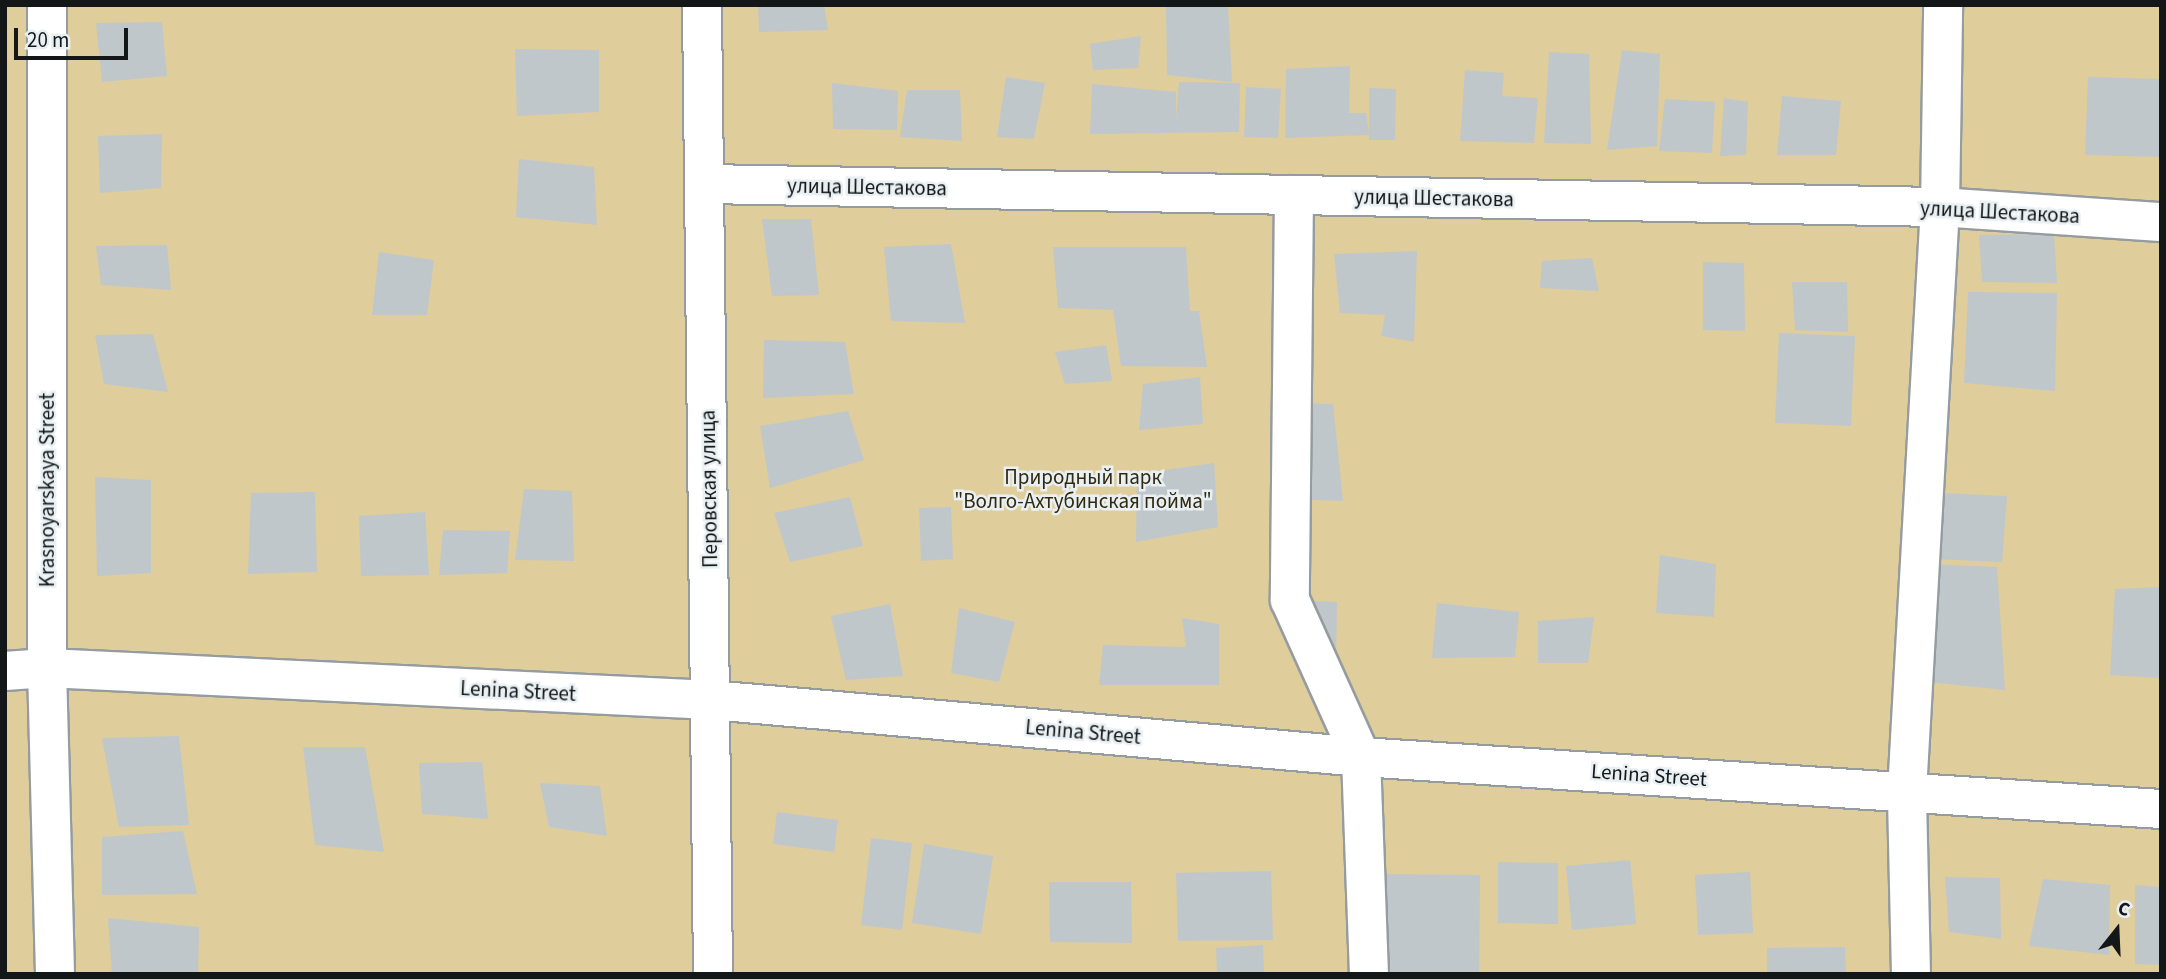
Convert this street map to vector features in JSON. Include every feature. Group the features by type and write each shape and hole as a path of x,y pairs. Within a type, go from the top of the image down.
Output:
{"street":[{"name":"Krasnoyarskaya Street","path":"47,5 47,668 55,974"},
{"name":"Перовская улица","path":"702,5 713,974"},
{"path":"1911,974 1907,792 1940,207 1943,5"},
{"name":"улица Шестакова","path":"706,184 1940,207 2161,222"},
{"path":"1294,195 1290,600 1361,757 1369,974"},
{"name":"Lenina Street","path":"5,671 47,668 711,700 1361,757 2161,810"}],"green space":[{"name":"Природный парк \"Волго-Ахтубинская пойма\"","path":"5,5 2161,5 2161,974 5,974"}],"building":[{"path":"758,5 824,5 828,30 759,32"},
{"path":"1166,5 1228,5 1232,82 1167,75"},
{"path":"162,22 167,76 102,82 96,23"},
{"path":"1141,36 1138,68 1093,70 1090,44"},
{"path":"515,49 599,50 599,112 517,116"},
{"path":"1622,50 1660,54 1657,146 1607,150"},
{"path":"1549,52 1589,54 1591,144 1544,143"},
{"path":"1350,66 1349,113 1366,113 1369,134 1369,88 1396,89 1395,140 1369,140 1369,135 1285,138 1286,69"},
{"path":"1465,70 1504,73 1502,96 1538,98 1534,143 1460,141"},
{"path":"1006,77 1045,83 1034,139 997,137"},
{"path":"2088,77 2161,79 2161,157 2085,155"},
{"path":"1179,82 1240,83 1239,132 1090,134 1092,84 1176,92 1176,119"},
{"path":"832,83 898,91 897,130 833,129"},
{"path":"1246,87 1281,89 1278,138 1244,137"},
{"path":"907,90 960,90 962,141 900,137"},
{"path":"1782,96 1841,101 1836,155 1777,155"},
{"path":"1724,98 1748,102 1746,155 1720,156"},
{"path":"1665,99 1715,102 1712,153 1659,151"},
{"path":"162,134 161,188 100,193 98,136"},
{"path":"519,159 594,167 597,225 516,217"},
{"path":"762,219 811,219 819,295 772,296"},
{"path":"2054,234 2057,283 1982,282 1979,235"},
{"path":"951,244 965,323 891,321 884,247"},
{"path":"167,245 171,290 101,285 96,246"},
{"path":"1053,247 1186,247 1190,311 1199,311 1207,367 1121,366 1113,310 1058,308"},
{"path":"1417,251 1414,342 1381,336 1385,315 1340,313 1334,254"},
{"path":"379,252 434,260 427,315 372,315"},
{"path":"1592,258 1599,291 1540,288 1542,261"},
{"path":"1703,262 1744,263 1745,331 1703,330"},
{"path":"1792,282 1847,282 1848,332 1795,330"},
{"path":"1968,292 2057,293 2055,391 1964,383"},
{"path":"1779,333 1855,336 1851,426 1775,423"},
{"path":"153,334 168,392 104,384 95,335"},
{"path":"764,340 845,342 854,394 763,398"},
{"path":"1106,345 1112,381 1065,384 1055,352"},
{"path":"1200,377 1203,424 1139,430 1143,384"},
{"path":"1282,403 1333,404 1343,501 1291,499"},
{"path":"848,411 864,460 770,488 760,426"},
{"path":"1214,463 1218,527 1136,542 1137,474"},
{"path":"95,477 151,480 151,573 97,576"},
{"path":"524,489 572,491 574,561 515,560"},
{"path":"315,492 317,572 248,574 251,493"},
{"path":"1943,493 2007,496 2002,562 1935,559"},
{"path":"850,497 863,546 790,562 774,513"},
{"path":"951,507 953,559 921,561 919,508"},
{"path":"425,512 429,575 361,576 359,516"},
{"path":"443,530 510,531 507,573 439,575"},
{"path":"1660,555 1716,564 1714,617 1656,613"},
{"path":"1929,564 1997,567 2005,690 1928,682"},
{"path":"2161,587 2161,678 2110,675 2115,589"},
{"path":"1290,600 1337,602 1336,661 1296,666"},
{"path":"1437,603 1519,612 1515,657 1432,658"},
{"path":"890,604 903,676 846,680 831,616"},
{"path":"959,608 1015,622 999,682 951,673"},
{"path":"1594,617 1588,663 1538,663 1538,621"},
{"path":"1182,618 1219,624 1219,685 1099,685 1103,645 1186,647"},
{"path":"179,736 189,825 119,827 102,738"},
{"path":"303,747 365,747 384,852 315,845"},
{"path":"482,762 488,819 422,814 419,763"},
{"path":"540,783 600,786 607,836 549,827"},
{"path":"777,812 838,820 834,852 773,844"},
{"path":"183,831 197,894 102,895 102,837"},
{"path":"871,838 912,843 902,930 861,925"},
{"path":"924,844 993,856 981,934 912,923"},
{"path":"1630,860 1636,924 1572,930 1566,866"},
{"path":"1498,862 1558,863 1558,924 1498,923"},
{"path":"1271,871 1273,940 1178,941 1176,873"},
{"path":"1750,872 1753,933 1698,935 1695,875"},
{"path":"1374,874 1480,875 1479,974 1373,973"},
{"path":"1945,877 2000,878 2001,939 1949,932"},
{"path":"2043,879 2110,885 2109,955 2029,946"},
{"path":"1049,882 1131,882 1132,943 1050,942"},
{"path":"2135,885 2161,887 2161,965 2135,964"},
{"path":"108,918 199,927 198,974 112,974"},
{"path":"1263,945 1264,974 1217,974 1216,948"},
{"path":"1845,947 1846,974 1767,974 1767,948"}]}
